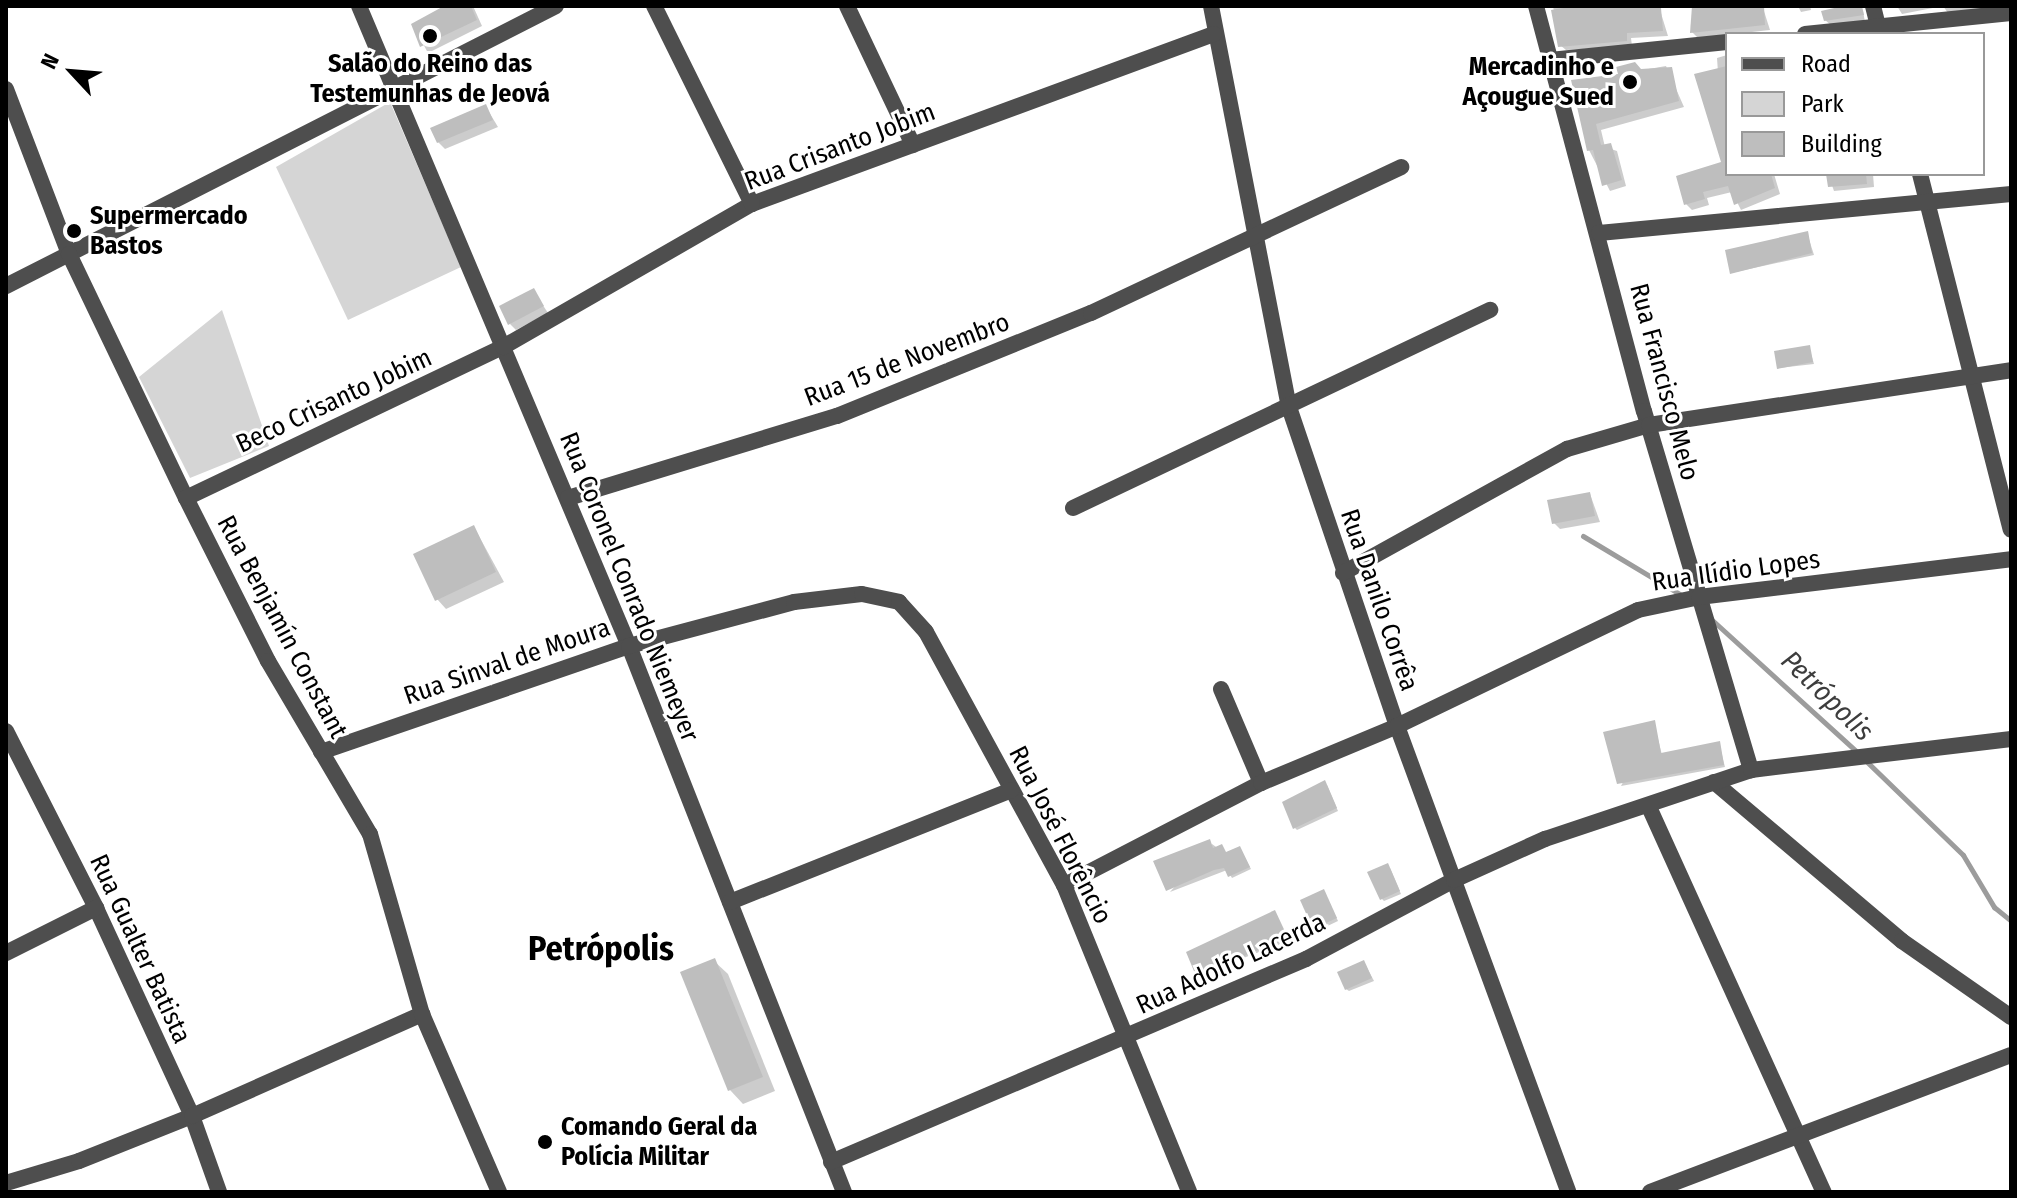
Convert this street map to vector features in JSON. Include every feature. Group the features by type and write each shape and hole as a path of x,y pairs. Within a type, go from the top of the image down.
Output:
{"street":[{"name":"Rua Coronel Conrado Niemeyer","path":"359,6 629,646 844,1192"},
{"path":"6,286 392,85 556,6"},
{"path":"654,6 752,204"},
{"path":"847,6 913,145"},
{"name":"Rua Danilo Corrêa","path":"1211,6 1214,34 1244,163 1253,239 1289,407 1397,726 1568,1192"},
{"name":"Rua Francisco Melo","path":"1536,6 1649,425 1751,770"},
{"path":"1873,6 1879,30"},
{"path":"1842,32 2011,13"},
{"name":"Rua Crisanto Jobim","path":"503,347 752,204 1214,34"},
{"path":"1550,60 1725,42"},
{"name":"Rua Benjamín Constant","path":"6,89 69,254 186,498 321,752 370,834 385,873 422,1014 499,1192"},
{"name":"Rua 15 de Novembro","path":"568,498 837,416 1091,313 1401,167"},
{"path":"1921,176 2011,530"},
{"path":"1599,233 2011,194"},
{"path":"1073,508 1490,310"},
{"name":"Beco Crisanto Jobim","path":"186,498 503,347"},
{"path":"1343,573 1567,449 1649,425 2011,370"},
{"name":"Rua Ilídio Lopes","path":"1064,885 1261,783 1397,726 1624,616 1699,597 2011,559"},
{"name":"Rua Sinval de Moura","path":"321,752 629,646 794,602 862,594 899,602"},
{"name":"Rua José Florêncio","path":"899,602 926,632 1064,885 1189,1192"},
{"path":"1221,689 1261,783"},
{"name":"Rua Gualter Batista","path":"6,731 96,908 192,1116 219,1192"},
{"name":"Rua Adolfo Lacerda","path":"831,1162 1128,1039 1306,959 1454,880 1545,839 1649,807 1751,770 2011,739"},
{"path":"1714,782 1902,941 2011,1017"},
{"path":"730,902 1012,790"},
{"path":"1649,807 1801,1135 1824,1192"},
{"path":"6,953 96,908"},
{"path":"6,1183 79,1161 192,1116 422,1014"},
{"path":"1650,1192 2011,1055"}],"green space":[{"path":"390,102 461,267 348,320 276,167"},
{"path":"222,310 269,446 190,478 139,377"}],"building":[{"name":"Salão do Reino das Testemunhas de Jeová","path":"444,6 471,6 477,20 420,47 411,24"},
{"path":"1576,6 1661,8 1663,31 1627,33 1627,41 1558,47 1551,10"},
{"path":"1692,6 1764,6 1765,25 1690,33"},
{"path":"1862,6 1864,15 1824,21 1821,11"},
{"path":"1635,62 1641,69 1672,67 1679,101 1596,124 1601,145 1611,143 1622,180 1602,186 1593,150 1587,151 1571,80 1618,74 1616,67"},
{"path":"1725,66 1725,176 1772,176 1775,188 1734,205 1728,186 1703,192 1705,199 1684,205 1676,176 1721,162 1694,74"},
{"path":"486,104 493,120 437,143 430,128"},
{"path":"1826,176 1866,176 1867,184 1828,187"},
{"path":"1808,231 1812,253 1730,274 1725,250"},
{"path":"534,288 544,306 508,325 499,306"},
{"path":"1810,345 1813,362 1777,369 1774,351"},
{"path":"1590,492 1595,516 1552,524 1547,500"},
{"path":"474,525 496,572 435,601 413,554"},
{"path":"1655,720 1661,753 1720,741 1724,765 1617,784 1603,732"},
{"path":"1325,780 1337,808 1293,829 1282,802"},
{"path":"1210,839 1213,848 1222,844 1226,852 1240,846 1250,867 1228,877 1224,868 1214,870 1166,891 1153,861"},
{"path":"1388,863 1400,891 1380,900 1367,872"},
{"path":"1324,889 1337,918 1313,929 1300,900"},
{"path":"1275,910 1288,938 1196,976 1186,952"},
{"path":"715,958 763,1077 728,1091 680,972"},
{"path":"1364,960 1372,978 1345,990 1337,972"}],"waterway":[{"name":"Petrópolis","path":"1583,536 1681,595"},
{"name":"Petrópolis","path":"1711,619 1857,752"},
{"name":"Petrópolis","path":"1864,759 1963,855 1994,907 2011,921"}],"place":[{"name":"Salão do Reino das Testemunhas de Jeová","path":"430,36"},
{"name":"Mercadinho e Açougue Sued","path":"1630,82"},
{"name":"Supermercado Bastos","path":"74,231"},
{"name":"Comando Geral da Polícia Militar","path":"545,1142"}],"district":[{"name":"Petrópolis","path":"601,949"}]}
